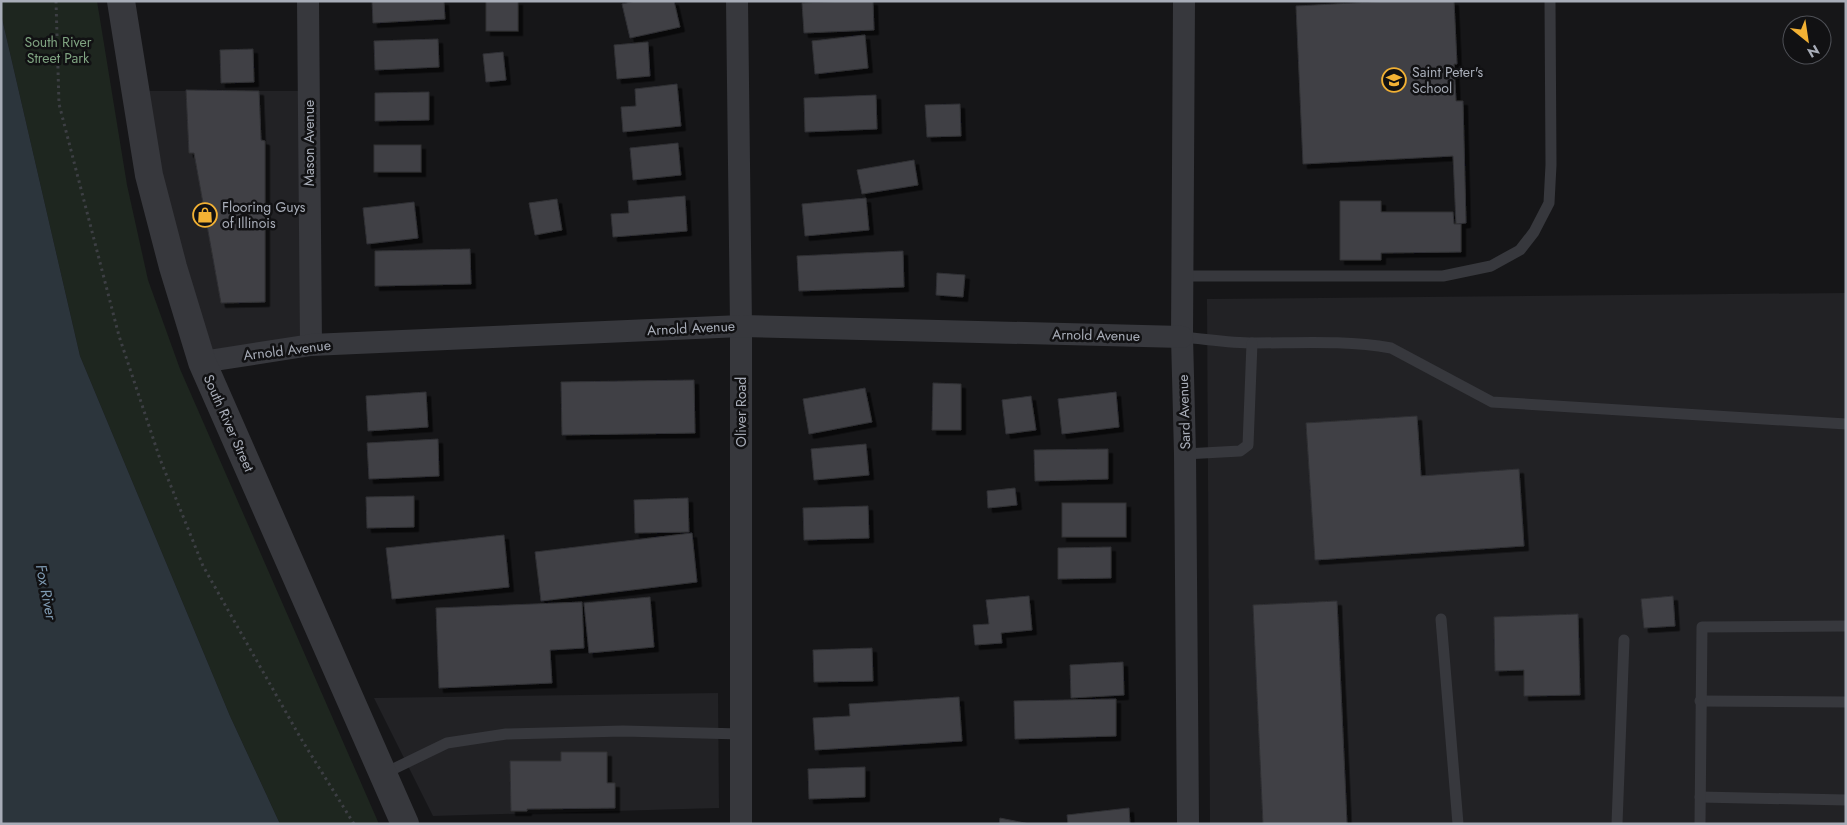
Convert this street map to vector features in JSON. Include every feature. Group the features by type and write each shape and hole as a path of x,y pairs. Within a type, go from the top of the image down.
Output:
{"street":[{"name":"South River Street","path":"121,1 149,176 172,267 202,362 405,824"},
{"name":"Mason Avenue","path":"308,1 311,344"},
{"name":"Oliver Road","path":"737,1 741,326 741,824"},
{"name":"Sard Avenue","path":"1184,1 1182,337 1185,454 1188,824"},
{"name":"Arnold Avenue","path":"202,362 311,344 741,326 1182,337"}],"lane":[{"path":"1182,276 1443,276 1491,266 1520,250 1534,232 1549,203 1551,165 1550,1"},
{"path":"1182,337 1252,343 1312,342 1374,345 1391,348 1492,402 1846,424"},
{"path":"1185,454 1240,451 1248,445 1252,343"},
{"path":"1441,619 1458,824"},
{"path":"1700,824 1702,627 1846,626"},
{"path":"1617,824 1624,640"},
{"path":"1700,701 1846,702"},
{"path":"383,774 447,743 506,734 623,731 741,734"},
{"path":"1700,797 1846,800"}],"path":[{"path":"56,1 59,104 119,336 160,458 203,566 300,736 354,824"}],"shaded area":[{"path":"141,91 304,91 305,340 205,357"},
{"path":"1846,293 1846,824 1210,824 1207,299"},
{"path":"718,693 719,808 433,816 374,698"}],"green space":[{"name":"South River Street Park","path":"1,1 97,1 127,185 148,280 180,369 379,824 280,824 230,716 80,356 1,14"}],"water":[{"name":"Fox River","path":"1,14 80,356 230,716 280,824 1,824"}],"building":[{"path":"372,1 444,1 445,19 373,23"},
{"path":"486,1 518,1 518,31 486,31"},
{"path":"636,1 674,1 680,27 630,38 622,4"},
{"path":"873,1 874,30 804,33 802,3"},
{"path":"1391,1 1454,1 1457,64 1454,64 1456,101 1463,101 1466,223 1456,224 1453,156 1303,164 1296,6"},
{"path":"865,35 868,68 815,74 812,41"},
{"path":"438,39 439,67 375,70 374,41"},
{"path":"648,42 650,76 617,79 614,45"},
{"path":"253,49 254,82 221,83 220,50"},
{"path":"503,52 506,80 486,82 483,54"},
{"path":"677,84 681,126 623,132 621,107 636,106 635,89"},
{"path":"186,90 259,91 261,140 265,141 265,302 221,303 194,153 189,153"},
{"path":"429,92 429,120 375,121 375,93"},
{"path":"876,95 877,129 805,132 804,98"},
{"path":"960,104 961,136 927,137 925,105"},
{"path":"678,143 681,175 633,180 630,148"},
{"path":"374,145 421,145 421,172 374,172"},
{"path":"914,160 918,185 862,194 857,170"},
{"path":"685,196 687,231 613,237 611,214 629,213 628,201"},
{"path":"866,198 869,230 805,236 802,204"},
{"path":"557,199 562,230 535,235 529,203"},
{"path":"1340,201 1381,201 1381,212 1453,212 1454,224 1461,224 1461,252 1381,253 1381,260 1340,260"},
{"path":"414,202 418,238 367,244 363,208"},
{"path":"470,249 471,284 375,286 375,251"},
{"path":"903,251 904,287 799,291 797,256"},
{"path":"937,273 965,275 963,297 936,295"},
{"path":"694,380 695,433 562,435 561,382"},
{"path":"933,383 961,384 961,430 932,430"},
{"path":"865,388 872,422 809,434 803,399"},
{"path":"426,392 428,427 368,431 366,396"},
{"path":"1116,392 1119,427 1062,434 1058,399"},
{"path":"1031,396 1036,430 1006,434 1002,400"},
{"path":"1417,416 1421,476 1519,469 1524,546 1315,560 1306,423"},
{"path":"438,439 439,476 369,479 367,443"},
{"path":"866,444 869,475 814,480 811,449"},
{"path":"1108,449 1108,479 1035,481 1034,450"},
{"path":"1015,488 1017,505 988,508 987,491"},
{"path":"414,496 414,527 367,528 366,497"},
{"path":"688,498 689,532 635,533 634,500"},
{"path":"1062,503 1126,503 1126,537 1062,537"},
{"path":"868,506 869,538 804,540 803,508"},
{"path":"692,533 697,582 541,601 535,552"},
{"path":"504,535 509,587 392,599 386,548"},
{"path":"1111,547 1111,578 1058,579 1058,548"},
{"path":"1029,596 1032,630 1001,633 1002,643 975,645 973,625 989,624 986,600"},
{"path":"1673,596 1675,626 1644,628 1641,599"},
{"path":"650,597 654,647 589,653 584,603"},
{"path":"1337,601 1347,824 1263,824 1253,605"},
{"path":"582,602 584,648 550,650 552,683 439,688 436,608"},
{"path":"1578,614 1580,695 1524,696 1524,670 1495,671 1494,617"},
{"path":"872,648 873,681 814,682 813,650"},
{"path":"1123,662 1124,695 1071,698 1070,665"},
{"path":"959,697 962,741 815,750 813,718 850,716 849,704"},
{"path":"1116,699 1116,736 1015,739 1014,701"},
{"path":"561,752 607,752 607,783 615,783 615,808 527,809 527,811 511,811 510,761 561,761"},
{"path":"865,767 865,797 809,799 808,769"},
{"path":"1129,808 1130,824 1068,824 1067,815"},
{"path":"1000,818 1030,824 999,824"}],"place":[{"name":"Saint Peter's School","path":"1394,80"},
{"name":"Flooring Guys of Illinois","path":"205,215"}]}
